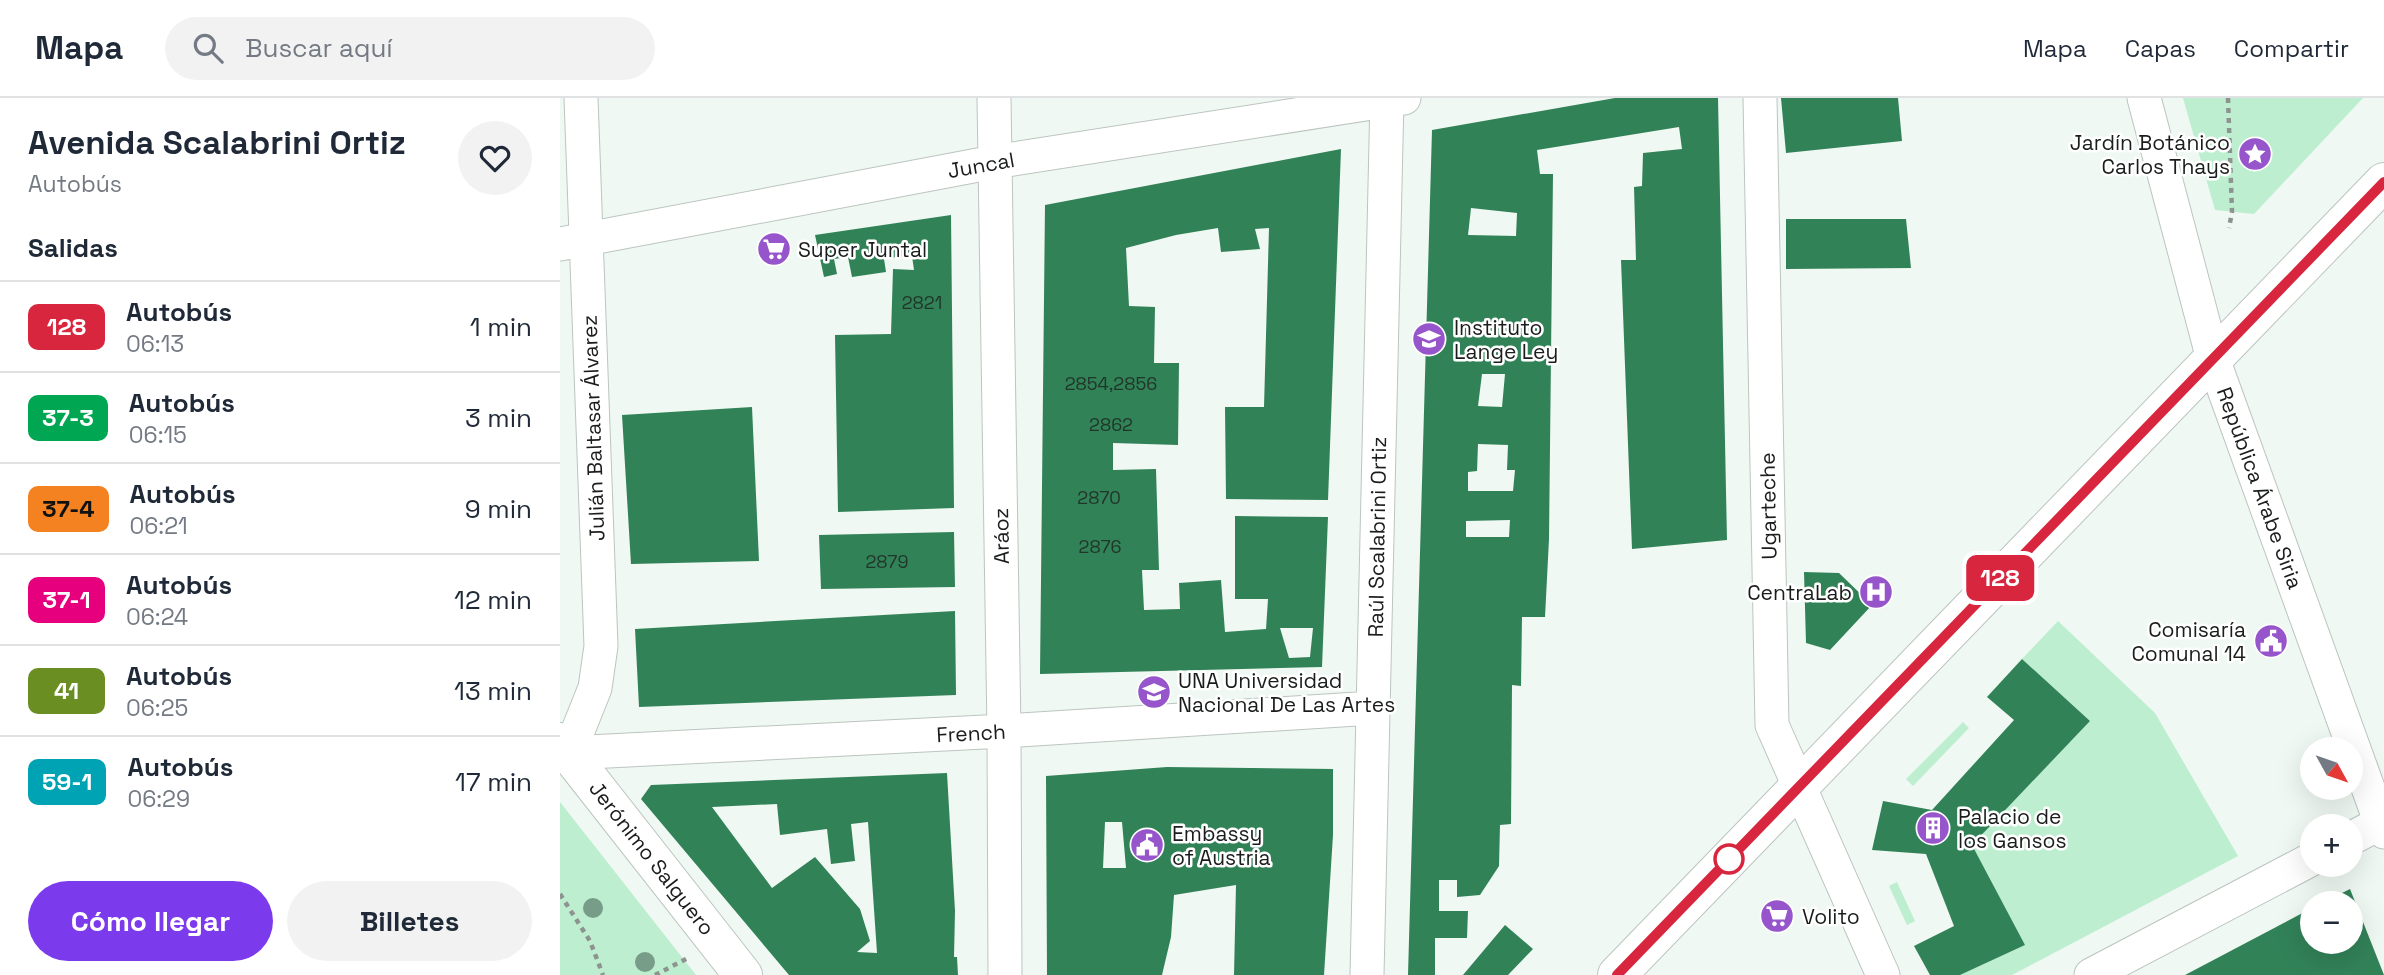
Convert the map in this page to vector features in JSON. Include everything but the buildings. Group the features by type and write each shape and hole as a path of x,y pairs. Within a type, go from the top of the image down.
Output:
{"main road":[{"path":"1617,975 2384,182"},
{"name":"Jerónimo Salguero","path":"564,747 743,975"}],"street":[{"name":"Julián Baltasar Álvarez","path":"564,747 595,688 601,646 573,242 581,98"},
{"name":"Aráoz","path":"994,98 1005,975"},
{"name":"Ugarteche","path":"1760,98 1772,725 1883,975"},
{"name":"República Árabe Siria","path":"2144,98 2213,359 2383,825"},
{"name":"Juncal","path":"573,242 994,162 1393,99"},
{"name":"Raúl Scalabrini Ortiz","path":"1367,975 1393,99"},
{"name":"French","path":"564,747 1004,731 1373,708"},
{"path":"2363,833 2383,825"},
{"path":"2091,975 2300,865"}],"path":[{"path":"2228,98 2232,212 2229,228"},
{"path":"560,894 590,941 603,975"}],"green space":[{"name":"Jardín Botánico Carlos Thays","path":"2183,98 2363,98 2254,214 2215,210"},
{"path":"2058,621 2155,713 2238,856 2012,975 1960,975 2025,945 1972,845 2090,721 2022,659"},
{"path":"1963,722 1969,728 1913,786 1906,779"},
{"path":"560,802 696,975 560,975"},
{"path":"1897,882 1915,921 1907,925 1889,886"}],"bus line":[{"name":"128","path":"1617,975 2384,182"}],"place":[{"name":"Jardín Botánico Carlos Thays","path":"2255,154"},
{"name":"Super Juntal","path":"774,249"},
{"name":"Instituto Lange Ley","path":"1429,339"},
{"name":"CentraLab","path":"1876,592"},
{"name":"Comisaría Comunal 14","path":"2271,641"},
{"name":"UNA Universidad Nacional De Las Artes","path":"1154,692"},
{"name":"Palacio de los Gansos","path":"1933,828"},
{"name":"Embassy of Austria","path":"1147,845"},
{"name":"Volito","path":"1777,916"}]}
